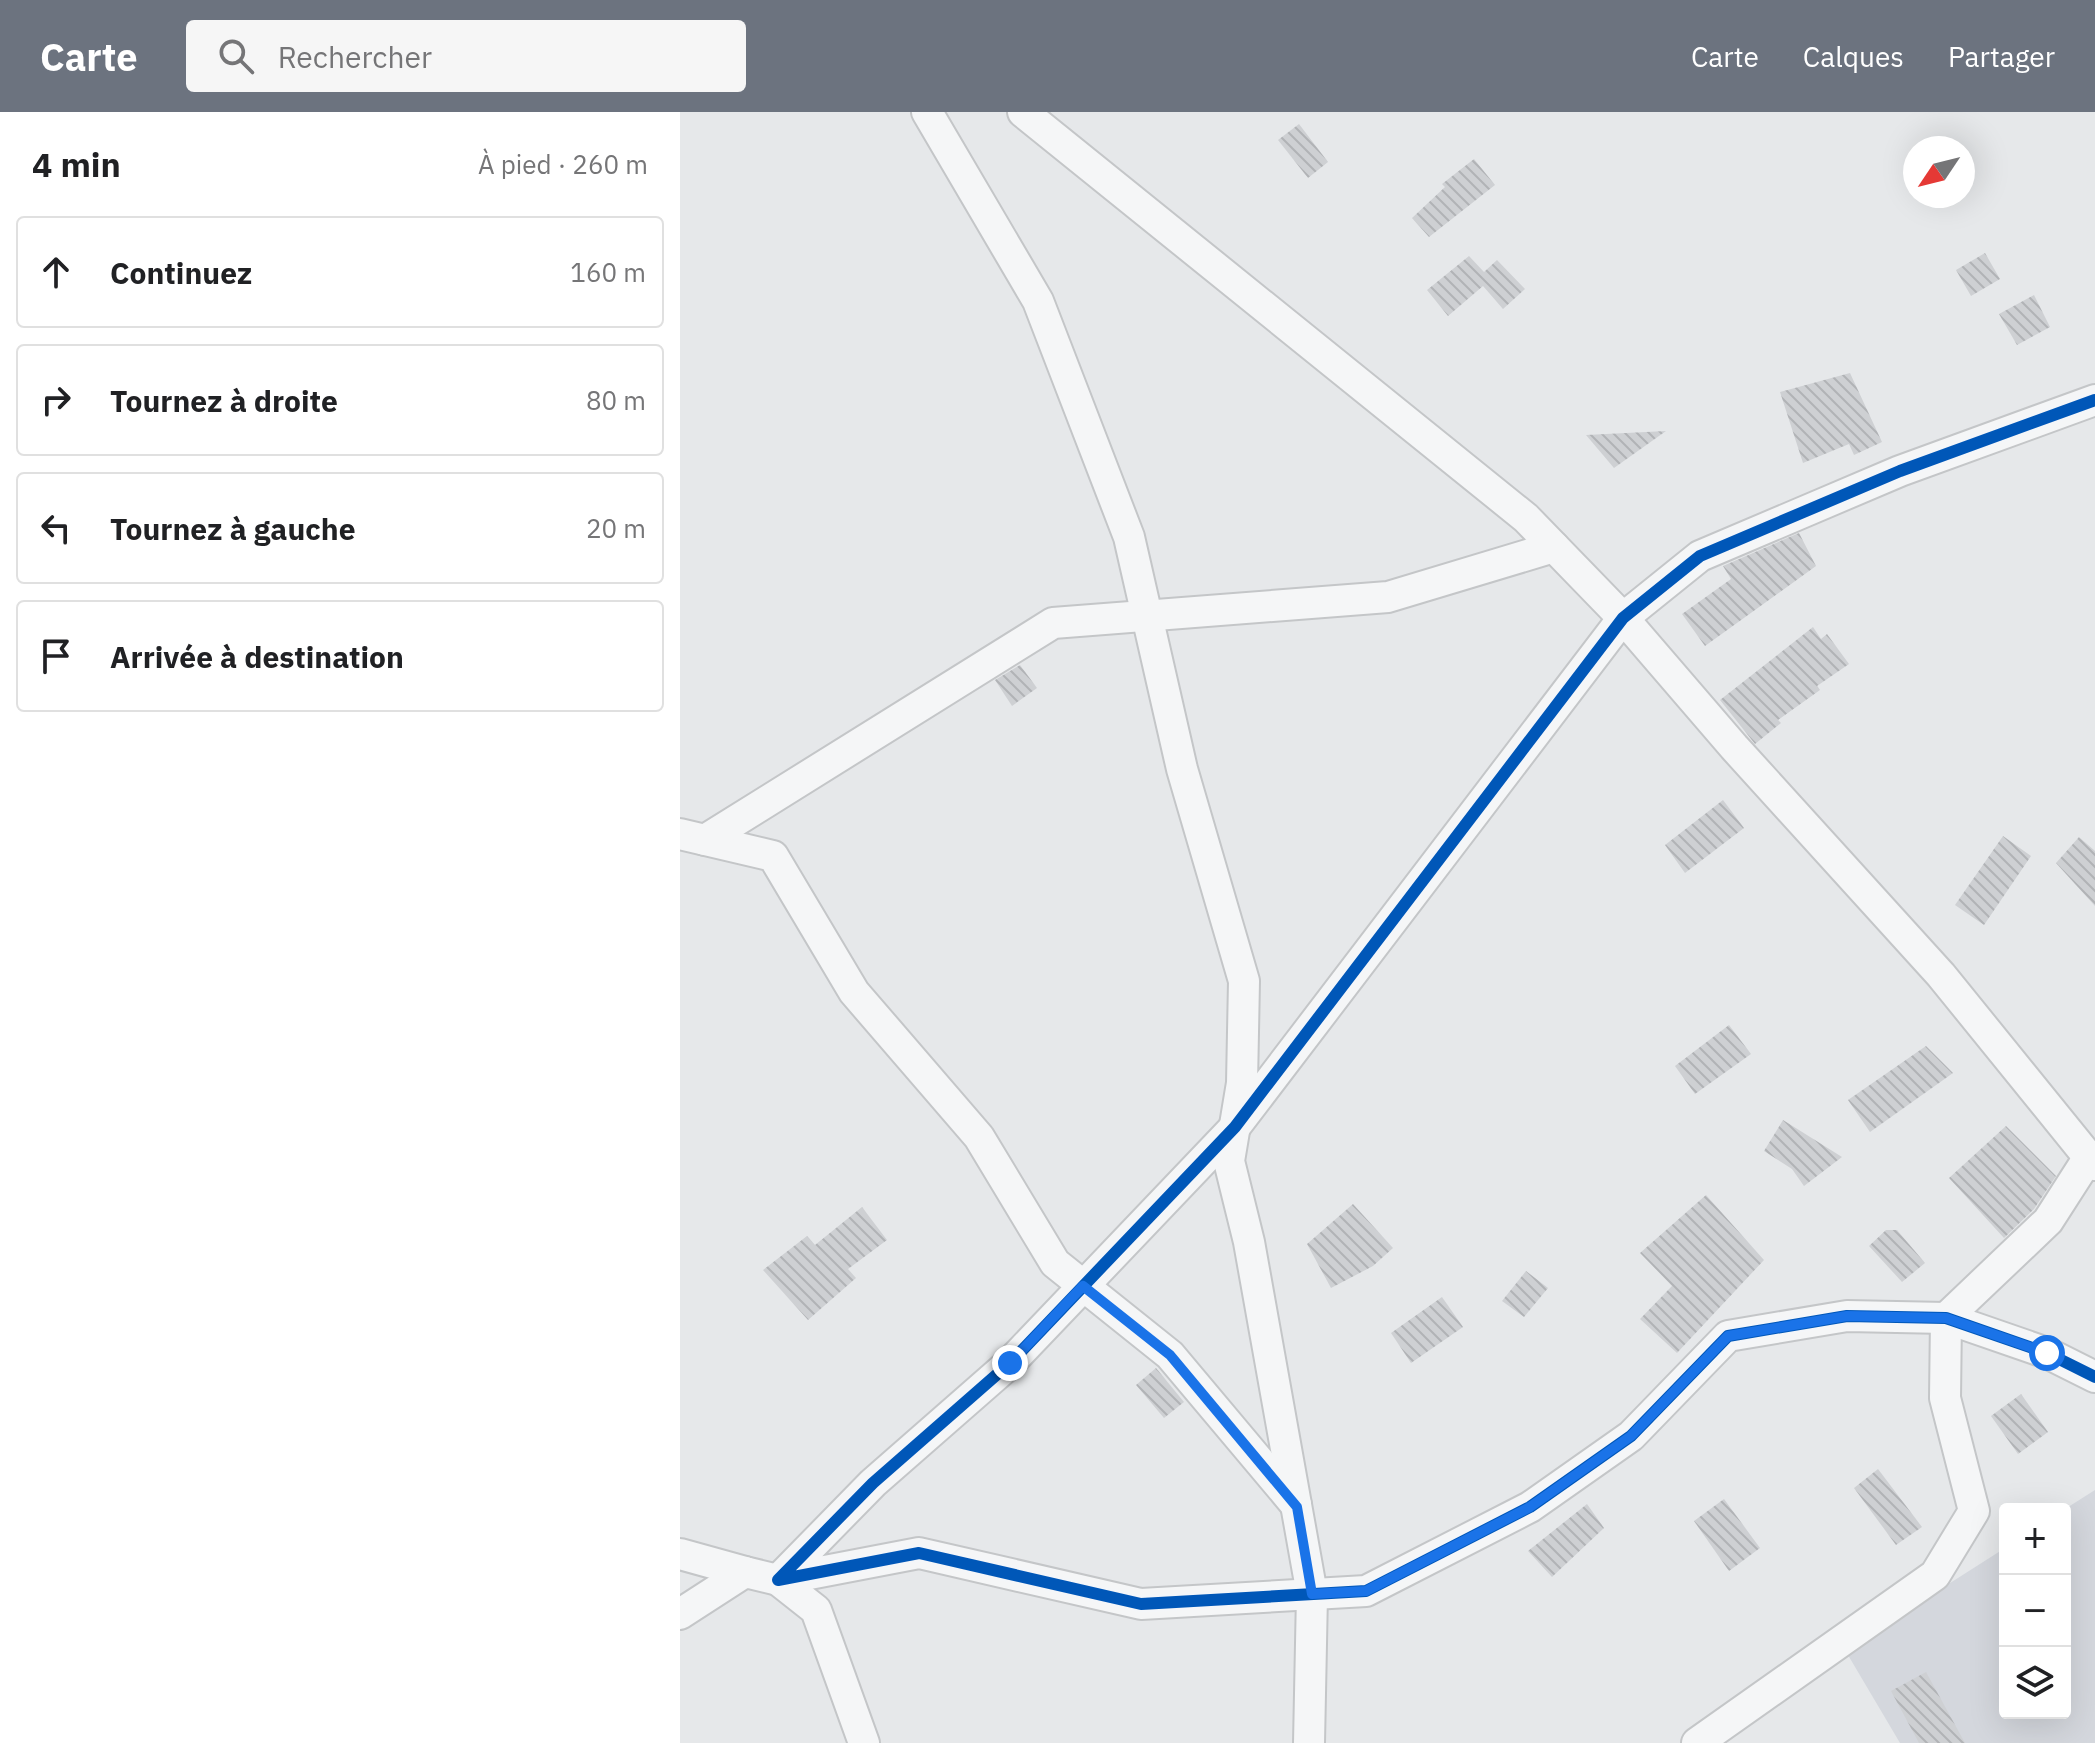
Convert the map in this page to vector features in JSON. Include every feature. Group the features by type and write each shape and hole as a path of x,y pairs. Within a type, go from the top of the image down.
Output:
{"street":[{"path":"927,112 1038,301 1129,537 1182,769 1244,981 1242,1083 1229,1161 1249,1242 1312,1594 1309,1743"},
{"path":"1023,112 1526,518 1623,618 1734,747 1941,975 2092,1161 2048,1221 1946,1318 1945,1398 1974,1511 1935,1575 1697,1743"},
{"path":"778,1580 873,1483 1010,1363 1235,1127 1623,618 1700,556 1900,471 2095,400"},
{"path":"692,837 1053,623 1388,597 1554,547"},
{"path":"692,837 773,856 854,992 979,1137 1055,1263 1170,1355 1297,1507"},
{"path":"680,1554 778,1580 919,1553 1141,1604 1366,1591 1530,1507 1631,1436 1728,1336 1847,1316 1946,1318 2047,1353 2095,1377"},
{"path":"680,1614 745,1572"},
{"path":"778,1580 816,1610 864,1743"}],"shaded area":[{"path":"2095,1490 2095,1743 1900,1743 1845,1650 1999,1552 1999,1719 2071,1719 2071,1505"}],"building":[{"path":"1299,124 1328,162 1308,178 1278,140"},
{"path":"1474,159 1495,185 1429,237 1412,218 1445,187 1442,184"},
{"path":"1985,253 2000,279 1971,296 1956,270"},
{"path":"1469,256 1484,272 1497,260 1525,289 1503,309 1483,286 1448,316 1427,290"},
{"path":"2034,295 2050,327 2017,345 1999,314"},
{"path":"1850,373 1882,442 1854,455 1849,444 1803,463 1780,392"},
{"path":"1666,431 1614,468 1586,435"},
{"path":"1799,533 1816,566 1705,646 1682,614 1731,579 1723,566"},
{"path":"1813,627 1821,639 1827,634 1849,664 1817,686 1820,690 1778,720 1781,723 1755,744 1720,700"},
{"path":"1020,665 1037,688 1012,706 995,680"},
{"path":"1723,800 1744,828 1685,873 1665,845"},
{"path":"2003,836 2031,856 1984,925 1955,905"},
{"path":"2079,837 2095,851 2095,906 2056,863"},
{"path":"1729,1025 1751,1054 1695,1094 1675,1066"},
{"path":"1926,1046 1953,1073 1870,1132 1848,1100"},
{"path":"1783,1120 1842,1157 1804,1186 1792,1169 1764,1151"},
{"path":"2006,1126 2056,1176 2034,1209 2004,1238 1949,1178"},
{"path":"1706,1195 1764,1260 1677,1353 1640,1319 1672,1286 1640,1253"},
{"path":"1353,1204 1393,1248 1373,1266 1331,1288 1307,1244"},
{"path":"862,1207 887,1240 848,1269 856,1278 808,1320 763,1270 807,1236 815,1245"},
{"path":"1886,1230 1897,1230 1925,1263 1902,1282 1869,1246"},
{"path":"1526,1271 1548,1288 1524,1317 1502,1301"},
{"path":"1442,1297 1463,1327 1411,1363 1391,1333"},
{"path":"1156,1368 1184,1402 1164,1418 1136,1385"},
{"path":"2021,1394 2048,1432 2018,1454 1991,1416"},
{"path":"1878,1469 1922,1527 1896,1545 1854,1488"},
{"path":"1724,1499 1760,1548 1729,1571 1694,1521"},
{"path":"1587,1504 1604,1528 1552,1577 1528,1551"},
{"path":"1926,1672 1965,1743 1919,1743 1891,1691"}],"cycle path":[{"path":"2095,400 1900,471 1700,556 1623,618 1235,1127 1010,1363 873,1483 778,1580 919,1553 1141,1604 1366,1591 1530,1507 1631,1436 1728,1336 1847,1316 1946,1318 2047,1353 2095,1377"}],"route":[{"path":"1010,1363 1083,1286 1170,1355 1297,1507 1312,1594 1366,1591 1530,1507 1631,1436 1728,1336 1847,1316 1946,1318 2047,1353"}]}
